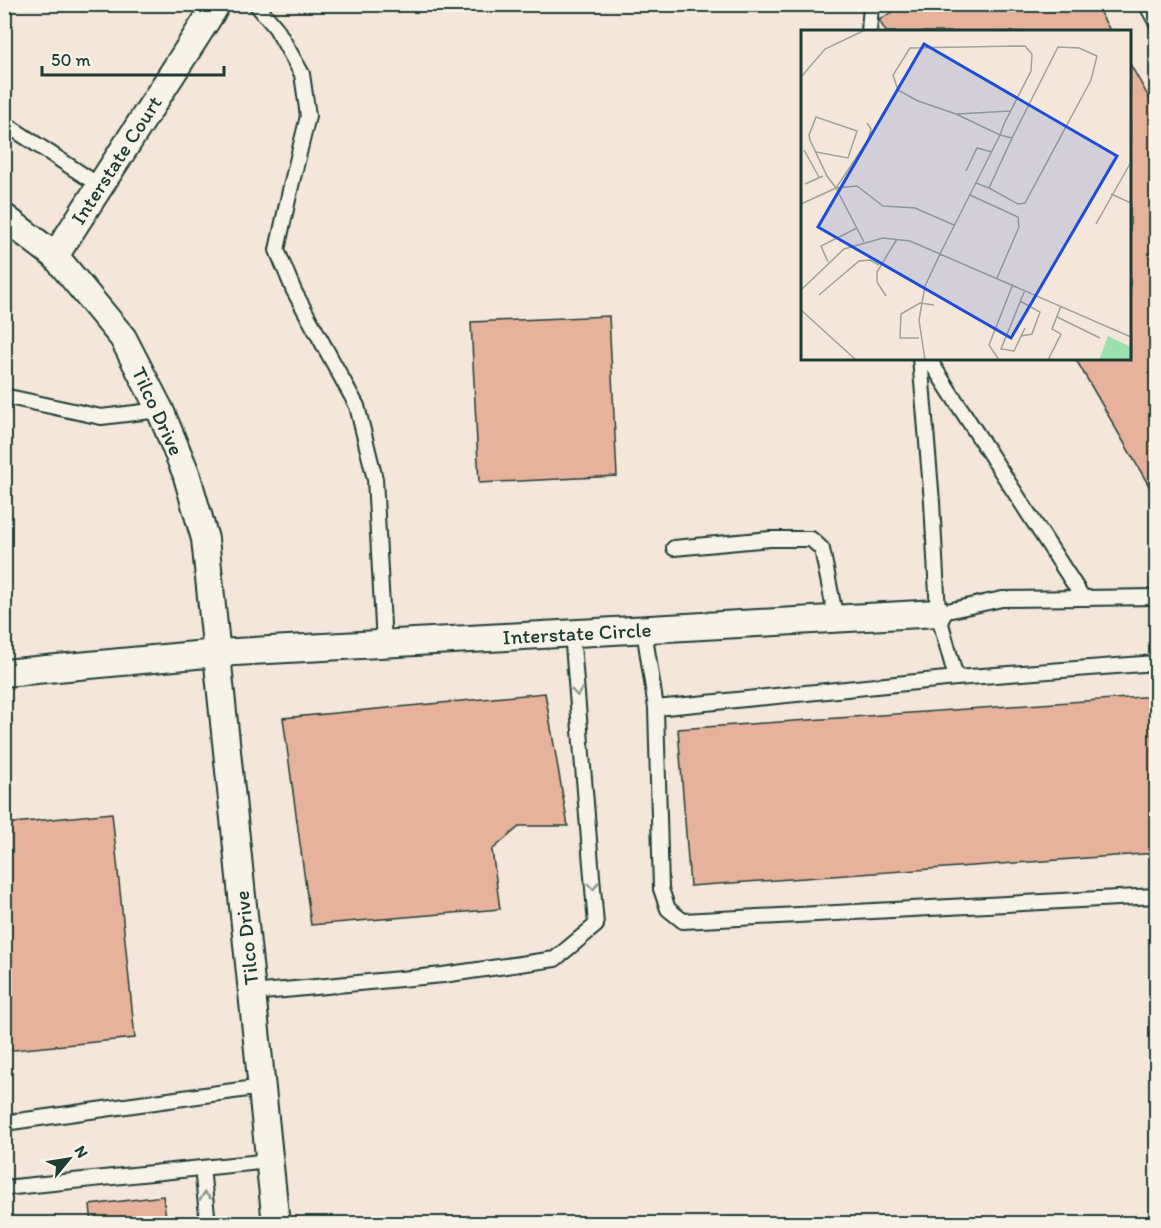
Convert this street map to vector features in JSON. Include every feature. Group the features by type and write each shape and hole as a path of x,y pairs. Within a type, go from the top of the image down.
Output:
{"street":[{"name":"Interstate Court","path":"55,256 217,4"},
{"name":"Tilco Drive","path":"4,217 55,256 123,338 160,410 186,473 205,539 276,1224"},
{"name":"Interstate Circle","path":"217,653 938,613"},
{"path":"4,673 217,653"}],"lane":[{"path":"256,4 276,28 302,74 308,116 277,249 294,291 357,406 375,479 384,644"},
{"path":"869,30 870,4"},
{"path":"1146,4 1156,22"},
{"path":"4,123 100,186"},
{"path":"920,360 932,502 938,613 956,678"},
{"path":"929,360 1083,598"},
{"path":"4,396 101,417 160,410"},
{"path":"674,548 770,539 811,539 822,549 836,619"},
{"path":"938,613 1002,599 1156,597"},
{"path":"644,630 656,708 661,889 668,909 682,921 1156,896"},
{"path":"252,993 443,975 555,959 596,925 572,633"},
{"path":"656,708 956,678 1156,663"},
{"path":"4,1123 262,1087"},
{"path":"4,1188 270,1161"},
{"path":"202,1168 208,1224"}],"building":[{"path":"905,4 987,4 989,8 994,4 1095,4 1110,30 885,30 879,20"},
{"path":"1131,66 1156,110 1156,498 1076,360 1131,360"},
{"path":"609,316 617,476 479,483 471,322"},
{"path":"545,693 568,826 520,826 492,850 500,909 311,925 283,718"},
{"path":"1156,696 1156,853 690,886 678,729"},
{"path":"112,813 135,1038 4,1051 4,824"},
{"path":"163,1196 167,1224 92,1224 90,1205"}]}
